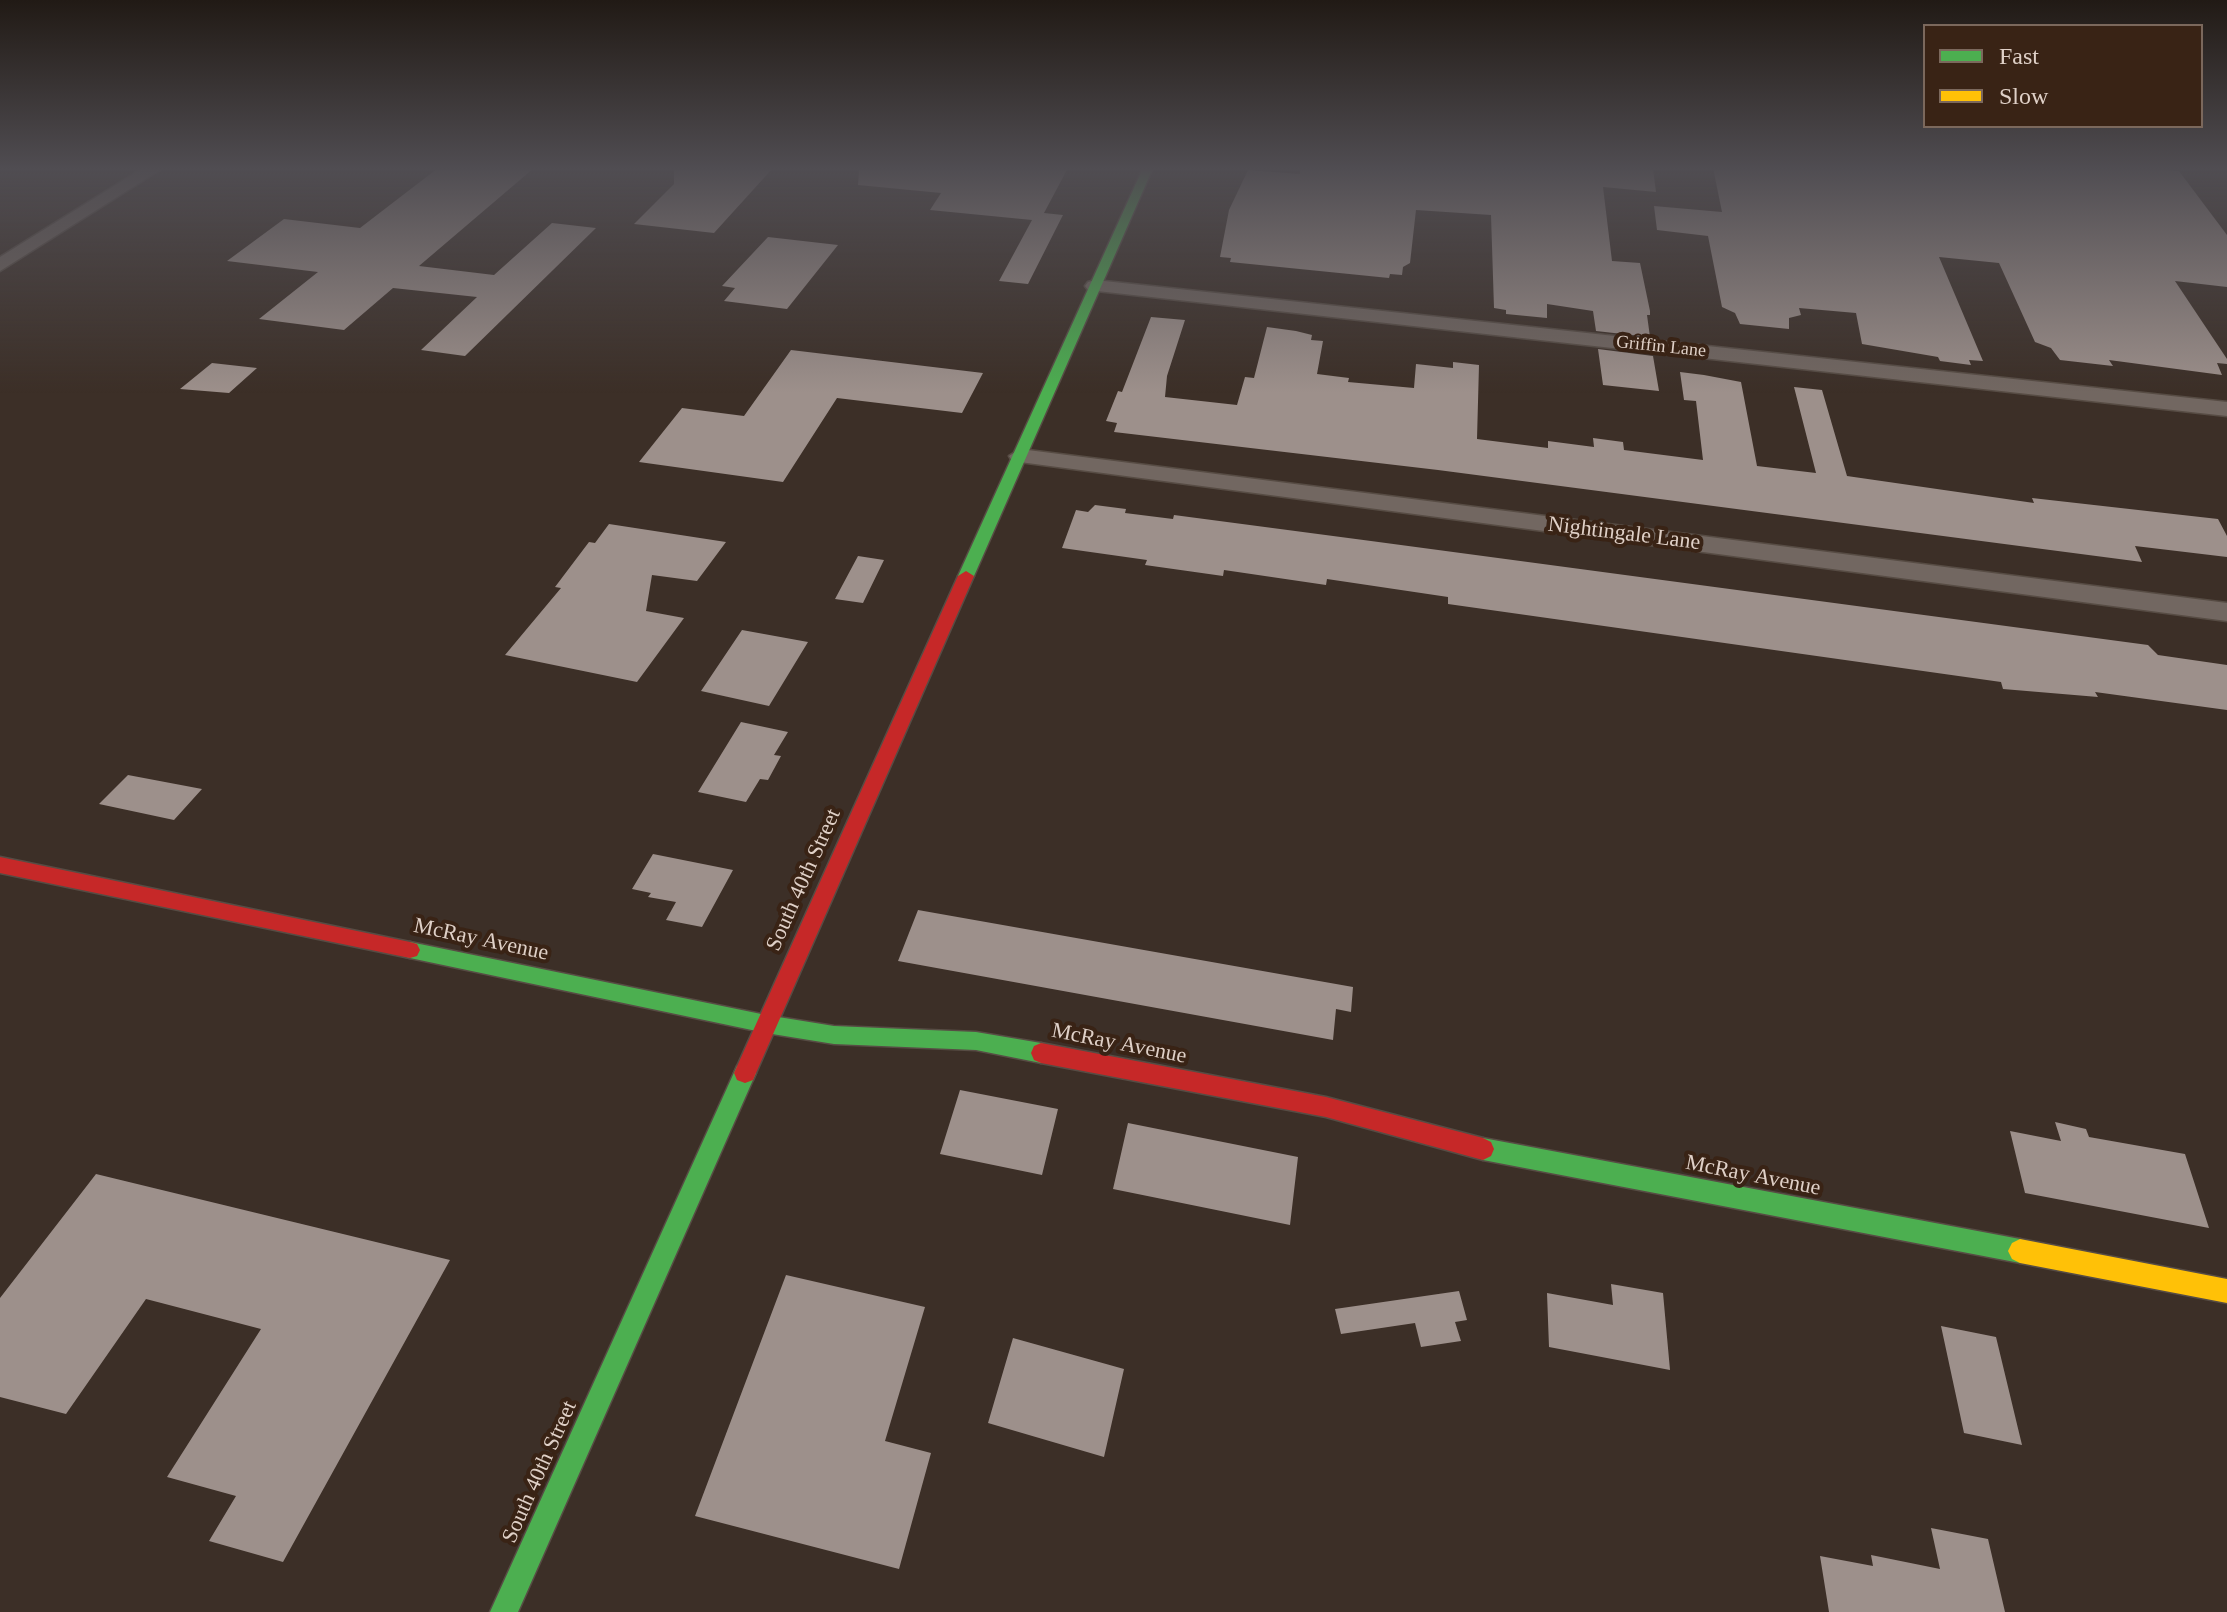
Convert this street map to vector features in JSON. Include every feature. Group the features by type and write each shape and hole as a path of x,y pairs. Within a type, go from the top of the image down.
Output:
{"street":[{"path":"0,265 35,243"},
{"name":"South 40th Street","path":"504,1612 1114,243"},
{"name":"Griffin Lane","path":"1095,286 2227,409"},
{"name":"Nightingale Lane","path":"1020,456 2227,612"},
{"name":"McRay Avenue","path":"0,865 766,1024 834,1035 976,1041 1326,1107 1448,1142 2227,1291"}],"building":[{"path":"251,243 446,243 419,266 494,275 529,243 580,243 465,356 421,350 477,297 393,288 344,330 259,319 318,272 227,261"},
{"path":"762,243 838,245 787,309 724,301 735,288 722,286"},
{"path":"1019,243 1049,243 1028,284 999,281"},
{"path":"1223,243 1412,243 1410,263 1403,267 1402,275 1390,274 1389,278 1230,262 1231,258 1220,257"},
{"path":"1492,243 1610,243 1612,261 1640,263 1650,311 1647,315 1650,337 1596,331 1593,311 1547,304 1547,318 1506,314 1506,310 1494,308"},
{"path":"1709,243 2227,243 2227,287 2175,281 2227,359 2227,364 2217,363 2222,375 2109,360 2113,366 2060,360 2051,348 2035,342 1999,263 1939,257 1983,361 1969,360 1971,365 1862,344 1856,313 1799,308 1801,315 1789,318 1789,329 1740,324 1735,313 1722,307"},
{"path":"1151,317 1185,320 1167,376 1165,397 1237,405 1245,377 1254,378 1267,327 1312,335 1311,340 1323,341 1317,374 1349,378 1348,382 1414,388 1416,364 1453,368 1453,362 1479,365 1477,439 1548,448 1548,441 1594,447 1593,438 1623,442 1624,450 1703,460 1696,401 1684,400 1680,372 1741,382 1757,466 1816,473 1794,387 1822,390 1847,476 2034,503 2032,498 2218,519 2227,536 2227,557 2135,546 2142,562 1438,470 1114,432 1117,423 1106,421 1118,391 1122,392"},
{"path":"1598,349 1653,356 1659,391 1603,385"},
{"path":"791,350 983,373 962,413 837,398 783,482 639,462 682,408 744,416"},
{"path":"212,363 257,368 229,393 180,389"},
{"path":"1095,505 1126,509 1125,513 1173,519 1174,515 2148,645 2158,655 2227,665 2227,710 2095,692 2098,697 2003,689 2001,682 1448,604 1448,597 1327,579 1326,585 1224,570 1223,576 1145,565 1147,560 1062,548 1076,510 1088,512"},
{"path":"609,524 726,542 697,581 652,575 646,611 684,618 637,682 505,655 561,588 555,587 589,542 595,543"},
{"path":"858,556 884,560 863,603 835,599"},
{"path":"742,630 808,642 769,706 701,691"},
{"path":"741,722 788,732 774,755 781,756 768,780 760,779 746,802 698,792"},
{"path":"128,775 202,789 174,820 99,804"},
{"path":"653,854 733,870 702,927 666,920 676,902 648,897 651,893 632,889"},
{"path":"918,910 1353,987 1351,1012 1336,1009 1333,1040 898,961"},
{"path":"960,1090 1058,1109 1042,1175 940,1154"},
{"path":"2055,1122 2086,1129 2089,1137 2185,1154 2209,1228 2025,1193 2010,1131 2061,1141"},
{"path":"1128,1123 1298,1157 1290,1225 1113,1189"},
{"path":"96,1174 450,1260 283,1562 209,1541 236,1496 167,1477 261,1329 146,1299 66,1414 0,1397 0,1298"},
{"path":"786,1275 925,1307 885,1441 931,1453 899,1569 695,1516"},
{"path":"1611,1284 1663,1293 1670,1370 1549,1347 1547,1293 1613,1305"},
{"path":"1459,1291 1467,1320 1455,1322 1461,1341 1421,1347 1415,1323 1341,1334 1335,1309"},
{"path":"1941,1326 1996,1337 2022,1445 1964,1433"},
{"path":"1013,1338 1124,1369 1104,1457 988,1423"},
{"path":"1931,1528 1988,1539 2005,1612 1829,1612 1820,1556 1873,1566 1871,1555 1940,1569"}],"traffic: fast":[{"path":"966,576 1114,243"},
{"path":"410,950 766,1024 834,1035 976,1041 1041,1053"},
{"path":"504,1612 745,1073"},
{"path":"1483,1149 2020,1251"}],"traffic: slow":[{"path":"2020,1251 2227,1291"}],"traffic: jam":[{"path":"745,1073 966,576"},
{"path":"0,865 410,950"},
{"path":"1041,1053 1326,1107 1483,1149"}]}
